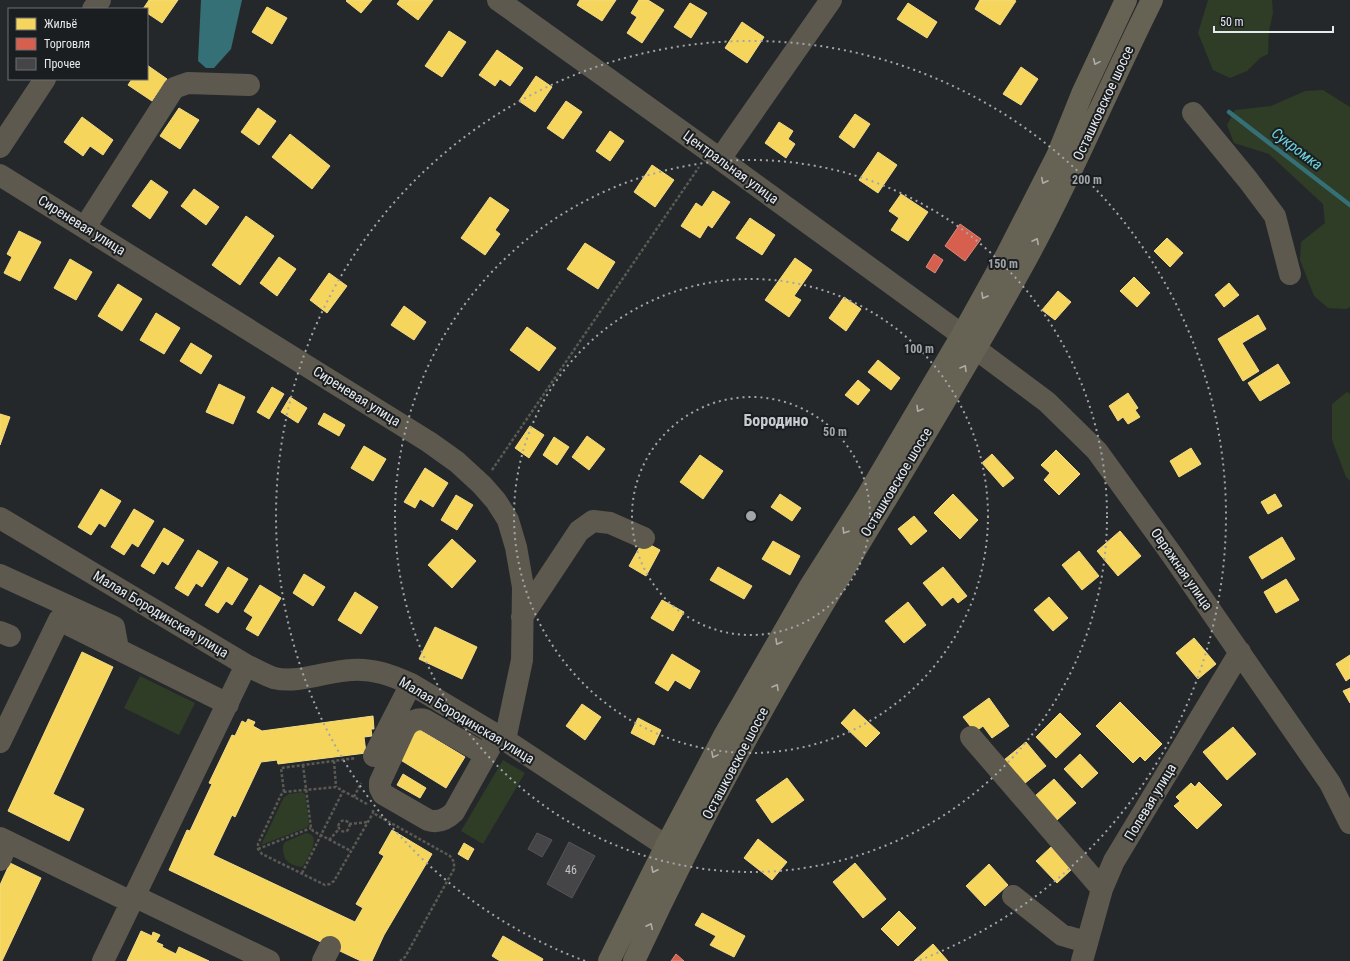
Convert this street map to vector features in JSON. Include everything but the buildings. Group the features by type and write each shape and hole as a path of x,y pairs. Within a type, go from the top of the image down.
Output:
{"main road":[{"name":"Осташковское шоссе","path":"634,961 672,881 743,745 835,585 969,342 1007,254 1057,156 1112,26 1126,0"},
{"name":"Осташковское шоссе","path":"609,961 666,846 725,734 801,602 866,498 969,342 1024,264 1075,164 1152,0"}],"street":[{"path":"94,8 100,0"},
{"name":"Центральная улица","path":"498,0 715,155 969,342"},
{"path":"715,155 831,0"},
{"path":"0,147 44,80"},
{"path":"85,227 174,88 188,83 249,85"},
{"path":"1193,113 1248,180 1275,216 1290,274"},
{"name":"Сиреневая улица","path":"0,175 429,442 457,462 482,485 496,501 508,520 516,546 523,587 522,660 501,737 486,755"},
{"name":"Овражная улица","path":"969,342 1047,402 1097,451 1170,552 1330,783 1350,823"},
{"name":"Малая Бородинская улица","path":"0,518 246,665 274,678 292,680 351,670 374,670 396,677 501,737 666,846"},
{"path":"522,617 579,531 593,521 610,523 644,538"},
{"path":"0,575 114,627 118,649"},
{"path":"0,742 59,620 228,704"},
{"name":"Полевая улица","path":"1084,952 1102,889 1114,861 1240,652"},
{"path":"103,961 246,665"},
{"path":"374,756 410,684"},
{"path":"421,718 486,755 454,812 446,818 433,821 428,820 383,794 380,788 380,782 405,728 410,722 421,718"},
{"path":"971,737 1102,889"},
{"path":"3,846 133,899 269,961"},
{"path":"1013,896 1084,952"}],"path":[{"path":"482,485 715,155"},
{"path":"284,792 281,768 374,756"},
{"path":"334,761 336,787"},
{"path":"303,765 311,828 320,836 351,851"},
{"path":"336,787 372,807 373,813 334,881 330,884 325,885 262,854 258,849 258,844 281,795 284,792 306,789 336,787"},
{"path":"302,873 343,791"},
{"path":"373,813 450,856 454,862 454,869 405,956 400,961"},
{"path":"329,840 339,829 339,823 341,821 345,820 349,824 368,822"},
{"path":"339,829 345,832 348,830 349,824"},
{"path":"258,849 311,828"}],"green space":[{"path":"1208,0 1272,0 1273,13 1269,31 1268,54 1260,58 1247,71 1230,78 1213,70 1198,33"},
{"path":"1323,90 1350,107 1350,307 1346,309 1328,308 1314,296 1300,260 1301,242 1325,223 1323,204 1269,154 1234,143 1227,125 1235,110 1271,106 1305,91"},
{"path":"1347,392 1350,394 1350,481 1346,477 1332,440 1332,404"},
{"path":"140,676 195,703 179,735 124,708"},
{"path":"503,760 525,773 483,844 461,831"},
{"path":"302,792 305,794 309,824 308,827 261,845 284,797 289,794"},
{"path":"306,833 311,835 314,842 303,866 301,867 289,863 284,855 283,846 285,842"}],"water":[{"path":"201,0 242,0 231,49 214,68 206,68 198,61"}],"waterway":[{"name":"Сукромка","path":"1229,112 1350,205"}],"district":[{"name":"Бородино","path":"776,420"}]}
